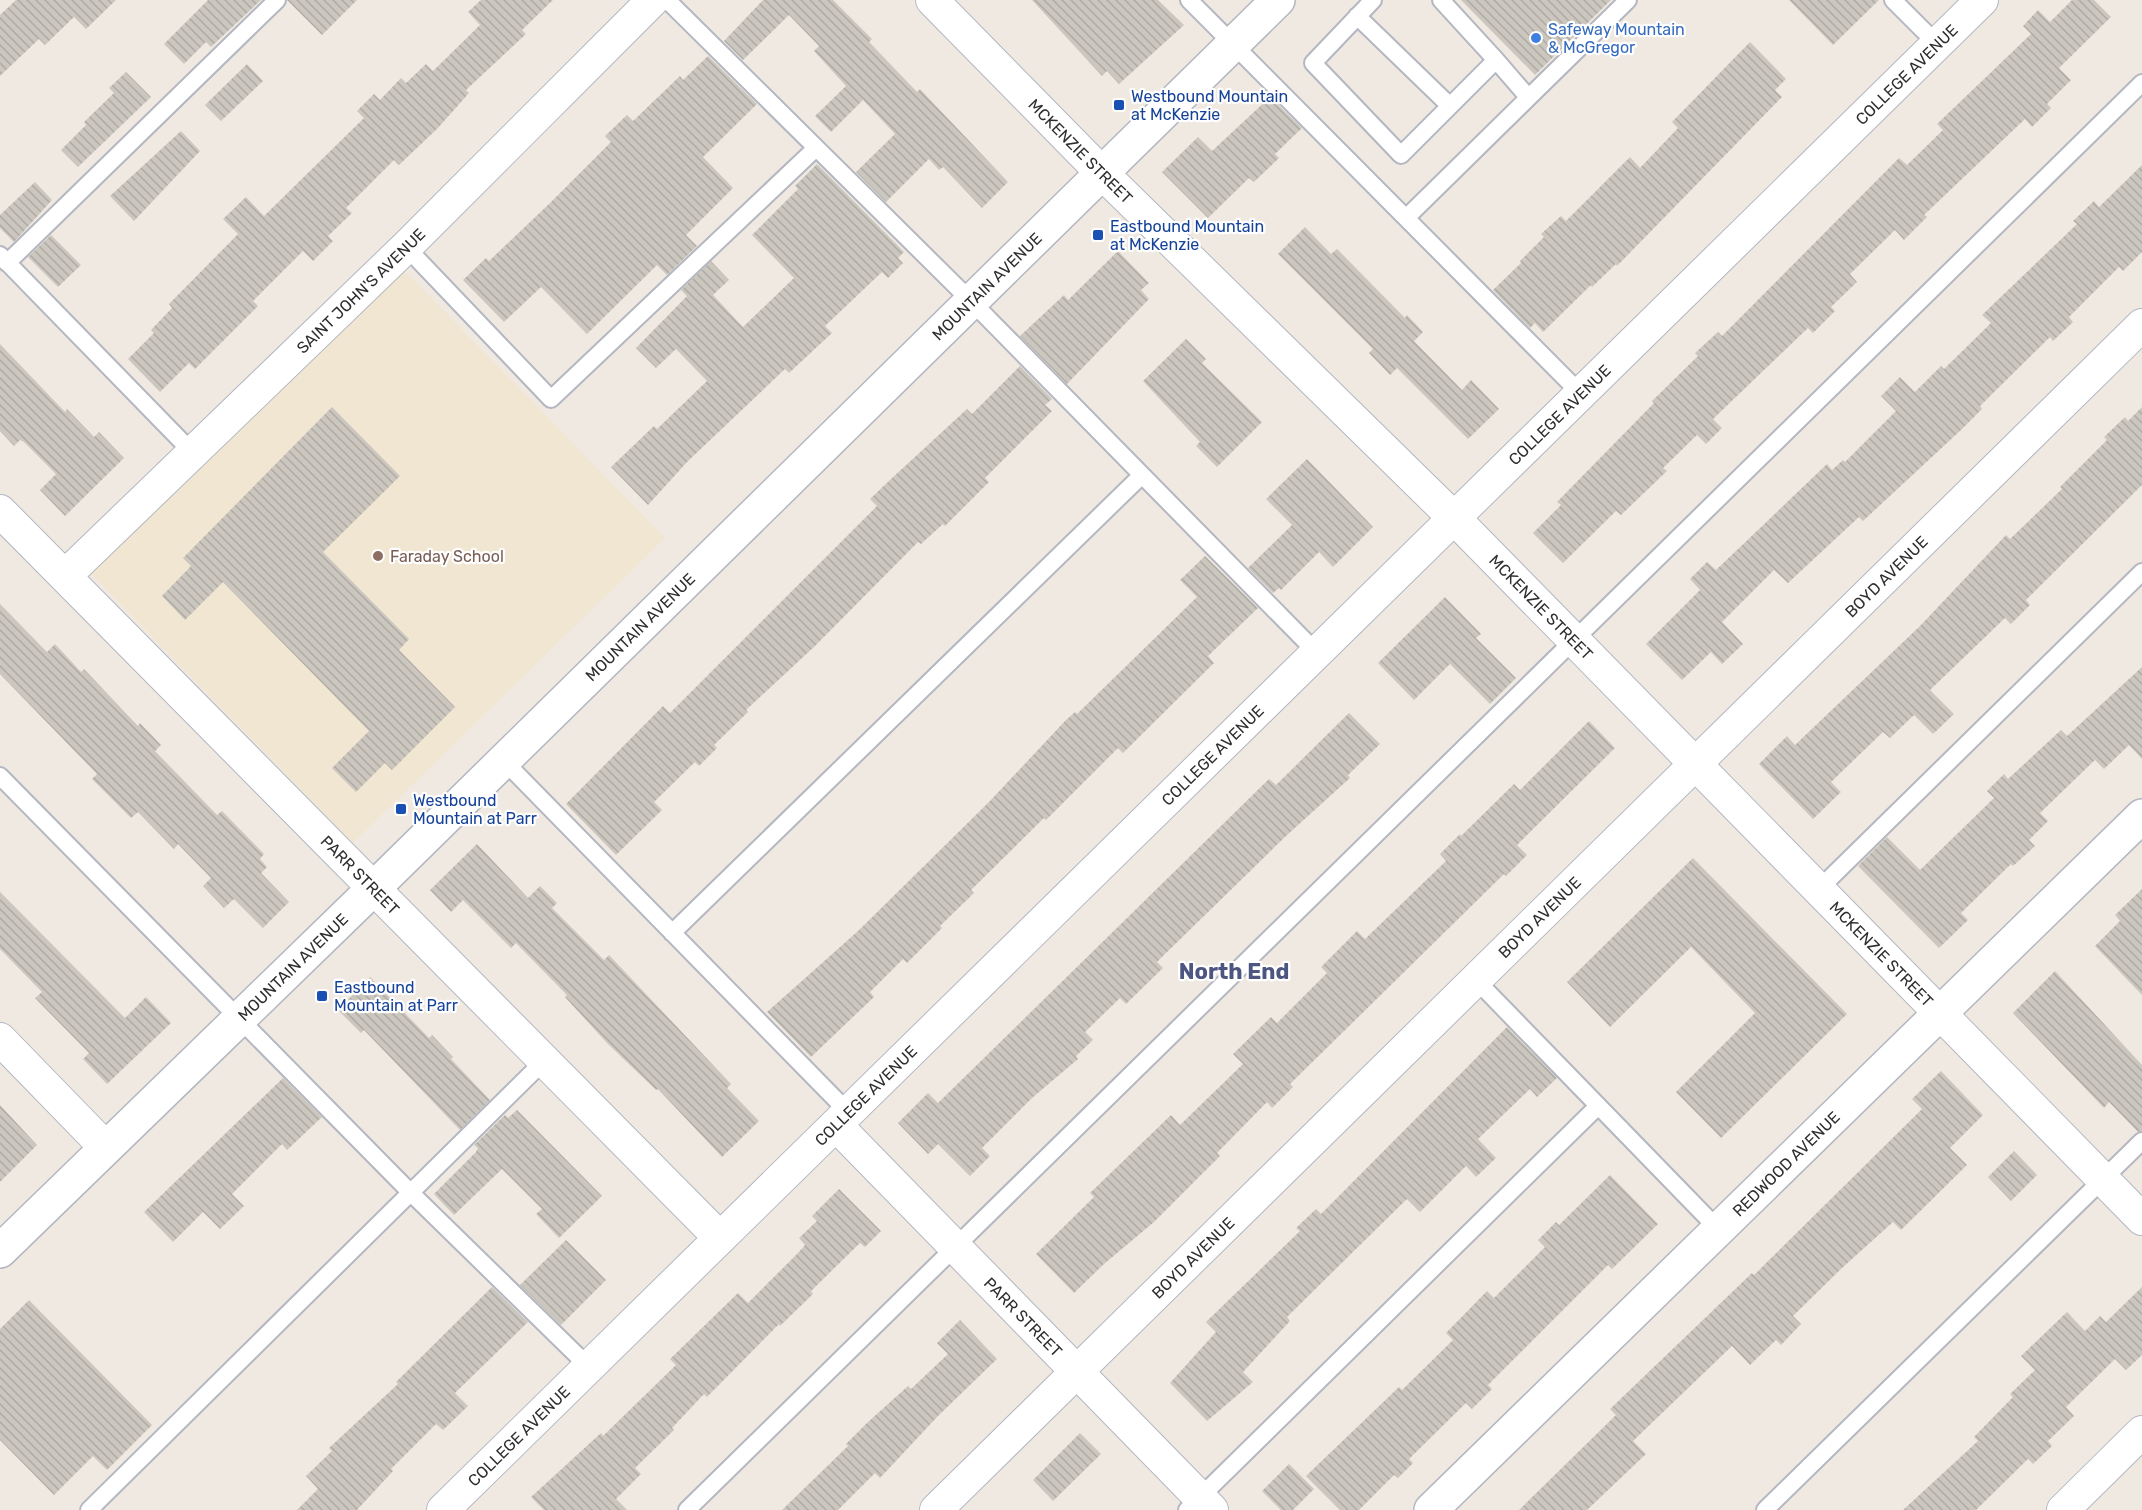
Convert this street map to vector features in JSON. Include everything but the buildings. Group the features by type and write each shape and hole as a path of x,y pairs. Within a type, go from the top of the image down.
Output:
{"main road":[{"name":"MOUNTAIN AVENUE","path":"0,1251 504,761 1278,0"},
{"name":"REDWOOD AVENUE","path":"1431,1510 1942,1014 2142,816"}],"street":[{"name":"SAINT JOHN'S AVENUE","path":"65,576 406,247 653,0"},
{"name":"MCKENZIE STREET","path":"932,0 1102,173 1454,518 2142,1219"},
{"name":"COLLEGE AVENUE","path":"443,1510 1982,0"},
{"name":"BOYD AVENUE","path":"936,1510 2142,324"},
{"name":"PARR STREET","path":"0,512 720,1238"},
{"path":"0,1039 106,1148"},
{"name":"PARR STREET","path":"842,1118 955,1247 1076,1372 1199,1506"},
{"path":"2063,1510 2142,1432"}],"lane":[{"path":"192,452 4,259 277,0"},
{"path":"667,0 971,301 1317,653"},
{"path":"1189,0 1581,394"},
{"path":"1372,0 1313,63 1401,154 1497,60"},
{"path":"1442,0 1528,97"},
{"path":"1406,218 1628,0"},
{"path":"1893,0 1937,44"},
{"path":"1357,16 1450,106"},
{"path":"687,1510 1575,642 2142,83"},
{"path":"406,247 551,399 816,148"},
{"path":"672,933 1142,475"},
{"path":"1819,889 2142,572"},
{"path":"504,761 672,933 842,1118"},
{"path":"0,776 411,1193 589,1367"},
{"path":"1476,980 1719,1230"},
{"path":"89,1510 544,1060"},
{"path":"1199,1506 1598,1106"},
{"path":"1765,1510 2142,1141"}],"shaded area":[{"name":"Faraday School","path":"403,269 665,538 353,843 91,574"}],"place":[{"name":"Safeway Mountain & McGregor","path":"1536,38"},
{"name":"Westbound Mountain at McKenzie","path":"1119,105"},
{"name":"Eastbound Mountain at McKenzie","path":"1098,235"},
{"name":"Faraday School","path":"378,556"},
{"name":"Westbound Mountain at Parr","path":"401,809"},
{"name":"Eastbound Mountain at Parr","path":"322,996"}],"district":[{"name":"North End","path":"1234,971"}]}
